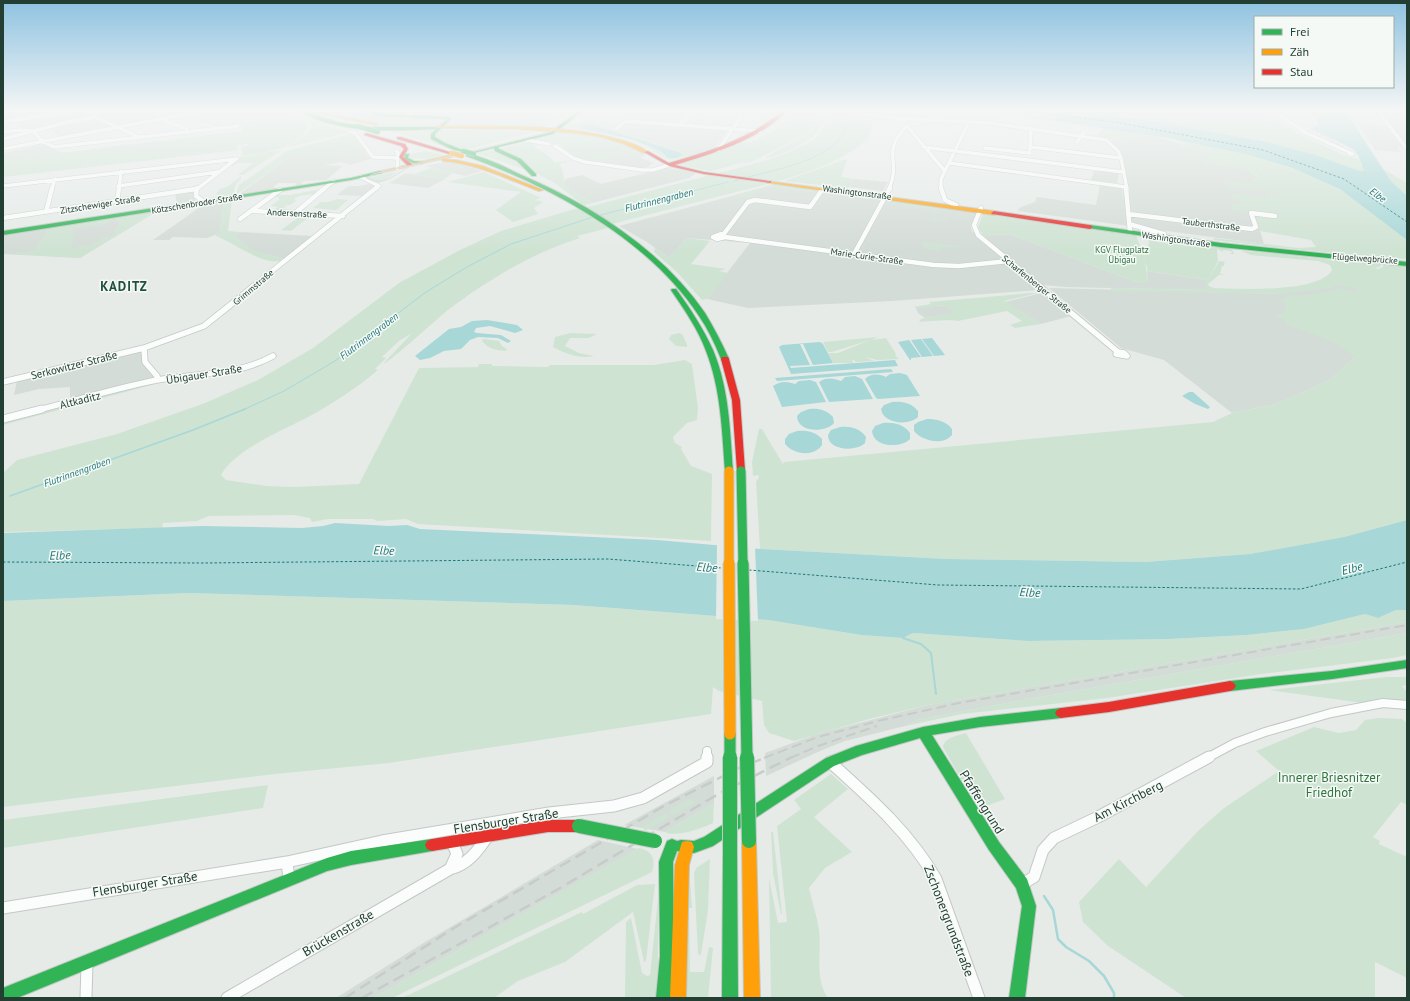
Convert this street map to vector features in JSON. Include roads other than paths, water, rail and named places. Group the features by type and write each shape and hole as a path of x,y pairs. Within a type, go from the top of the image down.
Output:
{"main road":[{"path":"402,158 410,166"},
{"path":"407,158 413,162 424,162"},
{"name":"Kötzschenbroder Straße","path":"410,166 443,158"},
{"name":"Kötzschenbroder Straße","path":"3,233 361,177 444,158"},
{"path":"455,158 452,160 480,168 548,192"},
{"path":"469,158 507,171 575,206"},
{"path":"470,158 526,176 575,206 660,265 683,289 701,312 718,342 733,388 740,438 752,998"},
{"path":"476,158 506,164 534,175 562,191 575,206"},
{"path":"514,158 519,160 534,175"},
{"name":"Washingtonstraße","path":"660,158 669,164 712,173 822,190 942,201 981,209"},
{"path":"669,164 690,158"},
{"name":"Washingtonstraße","path":"778,183 885,196 1325,256"},
{"path":"607,229 657,271 669,283 691,313 708,345 722,387 725,408 729,471 730,998"},
{"name":"Washingtonstraße","path":"1130,229 1245,248 1325,256"},
{"name":"Flügelwegbrücke","path":"1325,256 1407,262"},
{"path":"3,996 289,880 327,865 351,858 548,826 580,826 687,847 708,842 797,782 830,762 860,750 923,732 980,722 1109,707 1232,686 1340,674 1407,664"},
{"name":"Pfaffengrund","path":"923,732 994,846 1022,884"},
{"path":"664,998 667,956 666,862 672,845"},
{"path":"678,998 682,865 687,847"},
{"path":"1016,998 1029,906 1022,884"}],"street":[{"path":"3,186 238,158 196,189 196,197 204,202"},
{"path":"389,158 396,158 394,170"},
{"name":"Washingtonstraße","path":"573,158 580,161 646,170 669,164"},
{"path":"854,254 894,178 893,158"},
{"path":"933,158 944,170"},
{"path":"942,201 940,185 944,170 952,158"},
{"path":"1010,158 1123,172"},
{"path":"1120,158 1126,187 1130,229"},
{"path":"949,163 1126,187"},
{"path":"117,201 121,171"},
{"path":"118,186 218,172"},
{"name":"Grimmstraße","path":"144,348 194,330 213,320 379,186 361,177"},
{"path":"46,212 55,179"},
{"path":"295,213 334,181"},
{"name":"Zitzschewiger Straße","path":"3,218 196,189"},
{"path":"240,219 280,190"},
{"name":"Marie-Curie-Straße","path":"822,190 810,207 755,200 748,202 724,236 949,266 1008,261"},
{"name":"Scharfenberger Straße","path":"981,209 974,225 975,230 1008,261 1118,352"},
{"name":"Andersenstraße","path":"252,211 343,216"},
{"name":"Tauberthstraße","path":"1128,214 1252,229 1256,227 1251,213 1274,216"},
{"path":"144,348 145,362 157,376 157,380"},
{"name":"Serkowitzer Straße","path":"3,382 144,348"},
{"name":"Übigauer Straße","path":"157,380 236,370 262,362 273,356"},
{"name":"Altkaditz","path":"3,419 157,380"},
{"name":"Am Kirchberg","path":"1022,884 1034,877 1045,846 1058,835 1098,817 1228,746 1272,730 1331,713 1382,703 1407,705"},
{"name":"Flensburger Straße","path":"3,908 287,862 382,841 549,813 614,806 643,798 707,762 707,751"},
{"name":"Zschonergrundstraße","path":"830,762 902,829 927,862 938,886 979,998"},
{"name":"Brückenstraße","path":"227,998 454,868 472,856 487,837"},
{"path":"450,869 458,856 458,850 452,842"},
{"path":"287,862 289,880"},
{"path":"86,998 87,962"}],"water":[{"name":"Elbe","path":"1259,158 1323,158 1357,170 1364,171 1359,158 1376,158 1391,181 1407,196 1407,240 1340,189 1293,168"},
{"path":"487,320 517,325 523,330 515,333 490,326 476,328 474,332 501,335 511,341 508,343 498,338 478,337 470,340 461,349 444,351 430,358 420,360 415,356 449,329 461,327 472,321"},
{"path":"932,338 945,355 934,356 922,339"},
{"path":"921,339 933,356 922,357 911,340"},
{"path":"909,340 921,357 911,358 910,360 898,342"},
{"path":"820,342 823,344 833,363 813,365 803,344 800,344 810,365 790,366 791,368 895,360 898,366 791,374 779,347 782,345"},
{"path":"891,369 893,372 777,381 775,378"},
{"path":"900,373 907,375 920,396 878,399 865,379 873,375 881,375 886,377 890,374"},
{"path":"855,376 862,379 873,399 829,402 819,382 830,378 841,381 845,377"},
{"path":"810,380 816,382 826,402 782,407 773,386 781,382 795,384 799,381"},
{"path":"1189,392 1193,392 1210,407 1208,409 1195,404 1182,396"},
{"path":"892,402 903,402 910,404 918,411 918,417 909,422 897,422 886,418 881,409 884,405"},
{"path":"809,409 819,409 825,411 833,417 834,423 825,429 819,430 812,430 802,426 798,422 797,416 801,412"},
{"path":"927,419 944,422 952,429 952,435 938,441 927,440 922,437 914,431 914,425"},
{"path":"883,423 894,423 905,428 910,433 910,439 906,442 894,445 882,443 877,440 872,431 875,426"},
{"path":"840,427 851,427 858,430 866,437 865,443 861,446 849,449 837,447 829,440 828,435 831,430"},
{"path":"797,431 808,431 814,433 822,439 822,445 818,449 809,453 799,452 789,448 785,444 785,439 789,434"},
{"name":"Elbe","path":"1407,520 1407,610 1396,610 1378,618 1365,614 1304,629 1247,635 1169,639 1028,641 913,633 903,638 861,635 768,620 574,605 189,593 3,601 3,533 202,526 302,528 335,523 389,526 407,525 420,529 657,540 760,549 946,559 1145,562 1250,554 1344,537"}],"waterway":[{"name":"Flutrinnengraben","path":"745,178 784,168 813,158"},
{"name":"Flutrinnengraben","path":"734,181 741,179"},
{"name":"Flutrinnengraben","path":"597,216 728,182"},
{"name":"Flutrinnengraben","path":"243,410 284,391 335,361 426,292 467,267 511,244 593,217"},
{"name":"Flutrinnengraben","path":"10,496 193,430 245,409"},
{"path":"903,638 921,644 931,653 936,694"},
{"path":"1044,896 1053,910 1058,939 1066,947 1089,961 1104,976 1114,993 1114,998"}],"tram line":[{"path":"411,166 384,180 373,181 367,178 373,174 444,158"}],"railway":[{"path":"764,758 818,737 878,721 959,703 1407,625"},
{"path":"790,758 818,746 877,726"},
{"path":"345,998 454,928 664,806 739,768 767,757"},
{"path":"362,998 555,891 720,793 790,758"}],"district":[{"name":"KADITZ","path":"124,286"}],"park label":[{"name":"KGV Flugplatz Übigau","path":"1122,254"},
{"name":"Innerer Briesnitzer Friedhof","path":"1329,784"}]}
